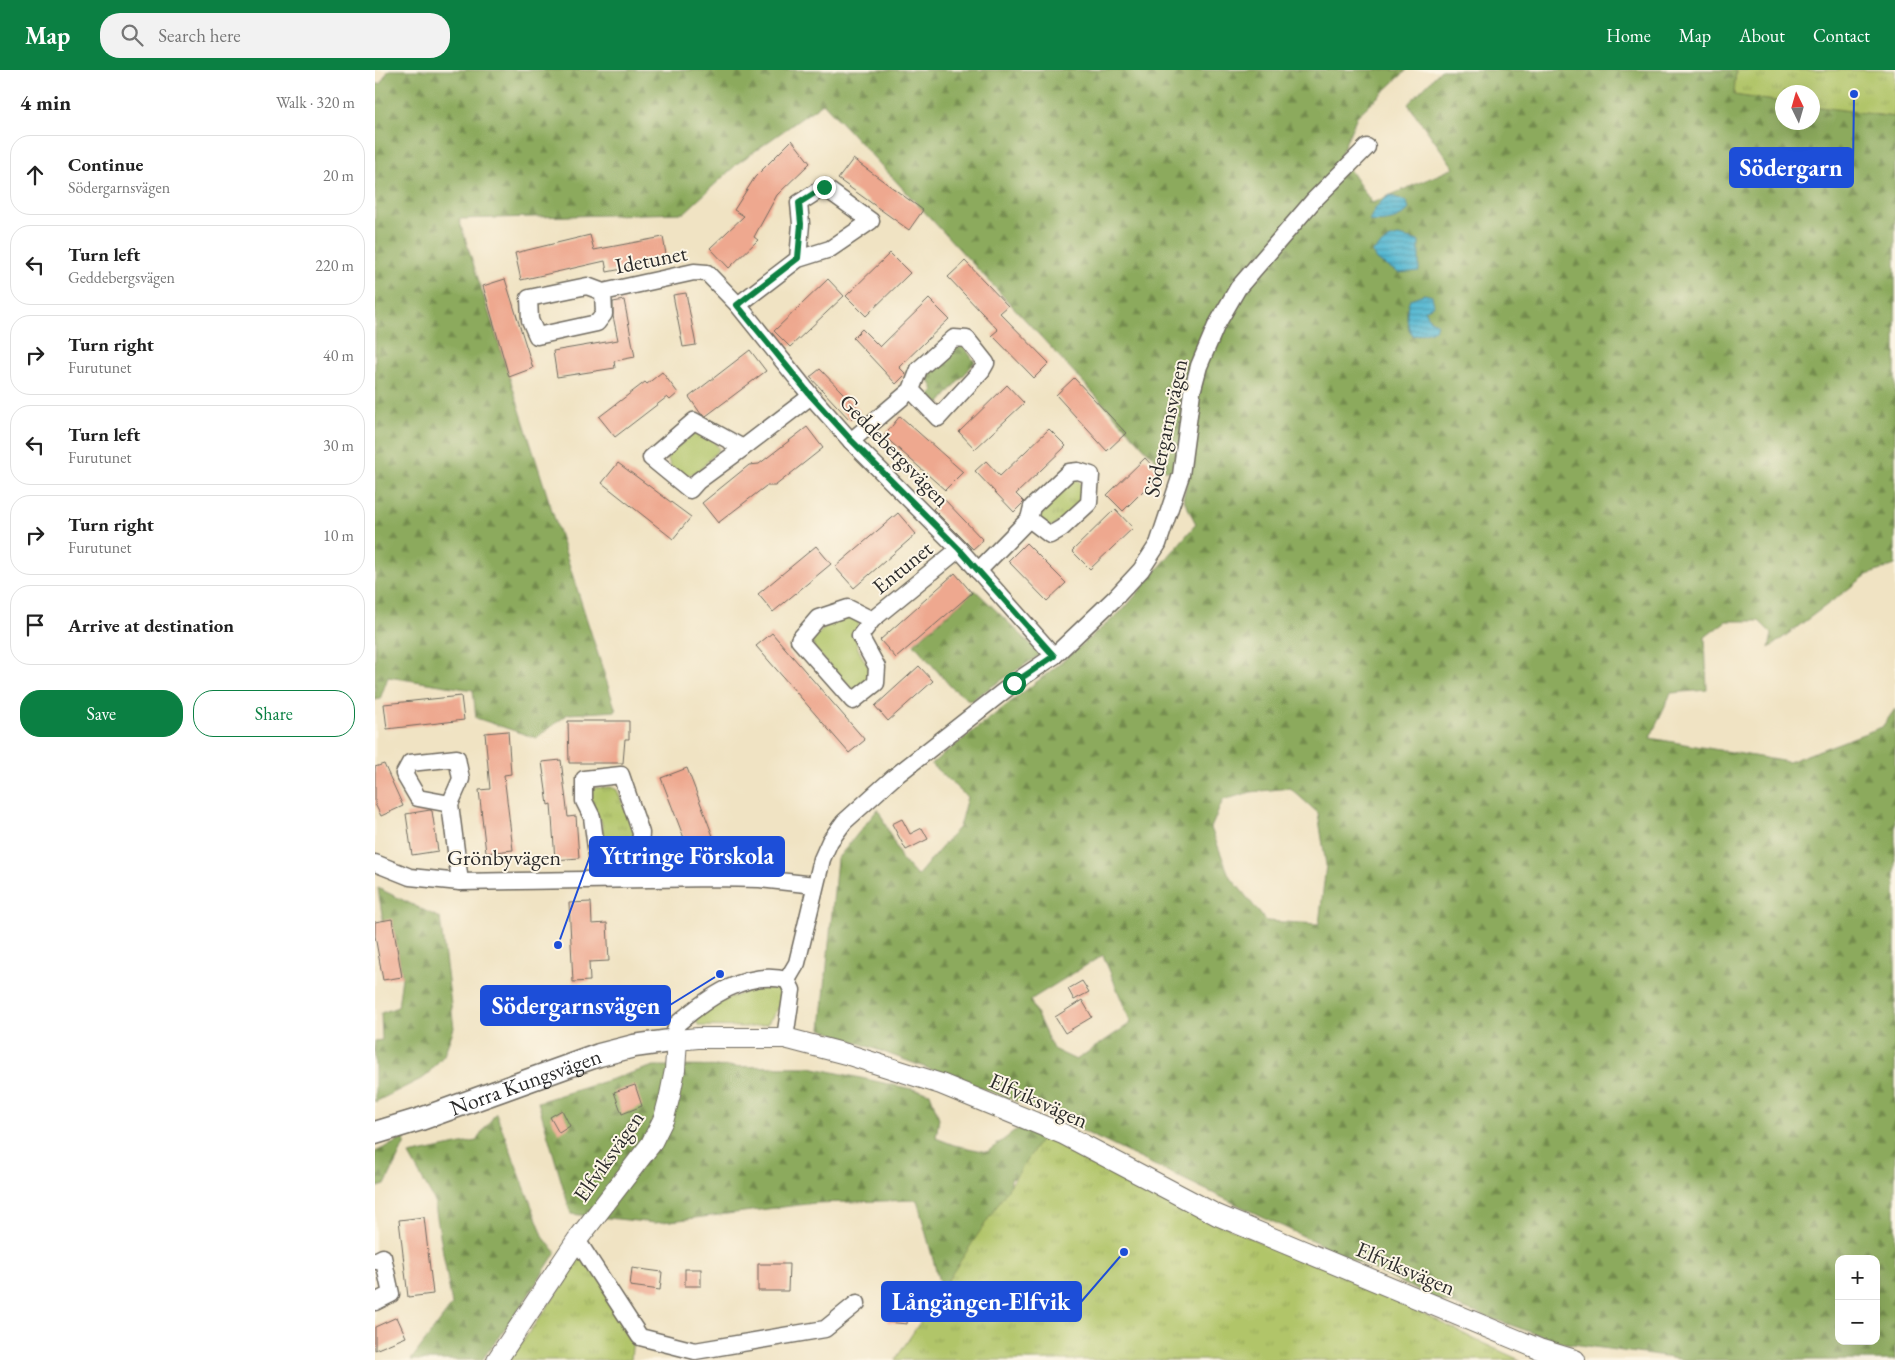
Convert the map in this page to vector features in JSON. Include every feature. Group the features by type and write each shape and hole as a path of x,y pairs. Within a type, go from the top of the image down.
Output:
{"main road":[{"name":"Norra Kungsvägen","path":"375,1133 421,1119 599,1055 634,1046 677,1040"}],"street":[{"name":"Södergarnsvägen","path":"787,980 797,963 822,859 830,841 844,822 893,778 1014,683 1054,656 1115,598 1141,570 1158,544 1181,475 1192,392 1199,366 1216,326 1238,288 1314,200 1367,146"},
{"path":"737,305 798,258 830,249 871,221 824,187 799,203 801,224 798,258"},
{"name":"Idetunet","path":"603,292 604,314 597,323 537,336 531,320 529,298 587,286 603,292 694,272 707,273"},
{"name":"Geddebergsvägen","path":"707,273 737,305 811,396 851,440 992,584 1054,656"},
{"path":"851,440 911,390 919,369 954,338 967,339 986,363 982,370 938,418 911,390"},
{"path":"743,448 694,421 651,458 690,490 698,481 743,448 811,396"},
{"path":"978,571 1029,519"},
{"name":"Entunet","path":"872,620 848,608 818,618 799,640 853,701 876,682 877,667 860,636 872,620 959,549"},
{"path":"597,856 640,846 641,833 621,775 584,779 584,801 592,817 597,856 600,879"},
{"path":"450,804 460,882"},
{"name":"Grönbyvägen","path":"375,863 410,877 460,882 727,878 760,879 815,885"},
{"path":"677,1040 675,1031 677,1024 712,997 751,979 773,976 787,980 792,990 785,1038"},
{"name":"Elfviksvägen","path":"497,1360 577,1240 651,1144 659,1129 670,1095 675,1070 677,1040 698,1038 785,1038 846,1054 941,1084 1035,1122 1063,1134 1217,1215 1539,1349 1575,1360"},
{"path":"577,1240 640,1337 695,1351 825,1329 857,1304"},
{"path":"375,1261 383,1257 391,1294 375,1302"}],"green space":[{"path":"389,70 1407,70 1357,116 1340,156 1372,203 1454,168 1408,104 1441,70 1736,70 1734,95 1775,101 1775,130 1820,130 1820,107 1895,117 1895,565 1867,575 1769,648 1772,634 1759,621 1726,621 1705,637 1707,690 1671,693 1650,738 1788,762 1882,727 1895,709 1895,1360 1686,1360 1559,1342 1431,1297 1030,1106 821,1029 837,859 878,809 902,860 917,876 959,827 967,797 931,764 1057,666 1124,609 1196,524 1183,498 1189,473 1165,470 823,103 738,163 684,213 459,219 616,711 568,714 536,738 476,718 473,690 388,677 380,699 375,700 375,84 380,84","holes":["1434,305 1425,310 1430,320 1409,330 1406,308","1290,788 1318,813 1326,865 1319,924 1266,921 1229,875 1211,828 1223,800 1251,792","1103,955 1131,1023 1076,1060 1053,1049 1030,1000"]},
{"path":"1736,70 1895,70 1895,117 1820,107 1820,85 1775,85 1775,101 1734,95"},
{"path":"959,340 975,362 940,403 925,400 934,390 925,372"},
{"path":"694,434 709,438 719,449 701,469 686,477 671,467 666,455"},
{"path":"1074,478 1083,489 1083,504 1051,527 1042,523 1038,513 1040,507"},
{"path":"975,590 1041,654 970,701 951,687 914,644"},
{"path":"841,614 860,619 857,636 858,647 872,673 866,684 856,689 850,687 814,649 812,640"},
{"path":"611,787 617,790 636,835 635,843 602,848 602,823 593,811 591,794 592,788"},
{"path":"378,888 440,918 454,1028 444,1055 425,1077 375,1102 375,1041 382,1040 381,1013 398,1007 402,977 392,920 383,921"},
{"path":"776,988 782,994 782,1003 767,1024 752,1027 699,1026 695,1019 723,1001 750,990"},
{"path":"654,1066 810,1067 930,1093 939,1118 936,1138 954,1145 987,1152 1022,1126 1220,1222 1075,1181 1011,1178 1009,1215 949,1319 917,1200 815,1203 655,1223 571,1214 538,1102"},
{"path":"496,1113 544,1238 556,1252 524,1302 482,1360 411,1360 452,1305 434,1200 409,1155 476,1141"},
{"path":"1043,1136 1189,1209 1294,1258 1332,1269 1520,1360 895,1360"},
{"path":"405,1138 404,1145 385,1185 375,1188 375,1152"},
{"path":"586,1246 634,1325 631,1360 509,1360 564,1284"}],"water":[{"path":"1390,195 1407,202 1409,209 1406,213 1391,220 1369,221 1377,206"},
{"path":"1398,236 1419,241 1419,271 1399,273 1376,260 1372,252 1388,239"},
{"path":"1424,294 1432,296 1434,305 1425,310 1430,320 1437,323 1435,330 1413,336 1408,323 1408,303 1410,299"}],"building":[{"path":"792,140 810,163 777,195 754,237 758,240 729,268 710,248 744,216 734,210 755,177"},
{"path":"853,159 923,210 909,230 838,179"},
{"path":"590,235 594,250 663,237 667,260 607,272 605,261 521,280 515,253"},
{"path":"890,253 910,273 866,316 846,296"},
{"path":"965,261 1008,306 1000,313 1049,363 1034,378 992,335 998,330 948,277"},
{"path":"505,279 533,368 509,377 483,286"},
{"path":"828,279 844,296 790,347 774,331"},
{"path":"686,293 696,345 683,347 673,295"},
{"path":"929,299 949,319 899,367 906,374 896,384 853,338 862,329 880,347"},
{"path":"624,300 635,357 614,361 615,368 557,377 553,351 618,340 613,316 613,302"},
{"path":"750,350 766,371 706,416 701,414 689,397"},
{"path":"820,369 860,411 850,420 810,377"},
{"path":"662,372 678,393 670,400 667,397 615,437 599,417 645,382 647,384"},
{"path":"1074,378 1126,433 1107,451 1056,395"},
{"path":"1007,385 1024,403 975,449 959,432"},
{"path":"900,416 963,472 945,490 884,436"},
{"path":"807,427 823,448 775,486 766,486 718,523 702,503 749,465 759,464"},
{"path":"1049,429 1066,446 1016,494 1024,502 1014,512 975,471 986,461 1000,476"},
{"path":"1145,458 1160,474 1123,511 1107,495"},
{"path":"618,463 691,517 673,539 602,483"},
{"path":"944,499 983,540 973,549 933,509"},
{"path":"1115,509 1133,528 1090,569 1072,551"},
{"path":"898,513 916,534 854,588 835,567"},
{"path":"1026,543 1066,583 1047,601 1008,561"},
{"path":"816,546 831,564 773,612 758,594"},
{"path":"955,573 972,593 896,658 880,640"},
{"path":"772,633 865,740 849,753 756,646"},
{"path":"919,666 933,681 888,721 875,706"},
{"path":"461,696 464,720 387,729 384,704"},
{"path":"568,721 629,721 629,739 625,739 623,763 569,763"},
{"path":"508,731 511,774 504,775 513,850 486,853 479,790 490,789 485,733"},
{"path":"561,760 568,817 576,816 579,858 555,860 551,804 548,805 542,762"},
{"path":"384,764 403,806 381,816 375,804 375,767"},
{"path":"687,768 713,836 687,846 661,778"},
{"path":"432,811 438,851 412,855 406,814"},
{"path":"902,819 910,834 922,828 928,839 906,850 892,824"},
{"path":"591,902 592,924 607,923 609,961 589,962 590,981 573,982 569,903"},
{"path":"392,919 402,977 383,980 375,936 375,922"},
{"path":"1082,981 1089,992 1074,1000 1068,989"},
{"path":"1082,1000 1092,1017 1065,1033 1055,1017"},
{"path":"635,1085 642,1106 622,1114 614,1092"},
{"path":"562,1110 570,1126 559,1133 550,1117"},
{"path":"424,1217 433,1294 408,1297 399,1220"},
{"path":"758,1264 789,1264 788,1291 758,1291"},
{"path":"632,1268 662,1272 660,1290 630,1286"},
{"path":"685,1269 701,1269 701,1286 685,1286"},
{"path":"889,1300 909,1302 907,1324 887,1322"},
{"path":"397,1317 406,1337 375,1350 375,1327"}],"place":[{"name":"Södergarn","path":"1854,94"},
{"name":"Yttringe Förskola","path":"558,945"},
{"name":"Södergarnsvägen","path":"720,974"},
{"name":"Långängen-Elfvik","path":"1124,1252"}],"route":[{"path":"824,187 799,203 801,224 798,258 737,305 811,396 851,440 992,584 1054,656 1014,683"}]}
